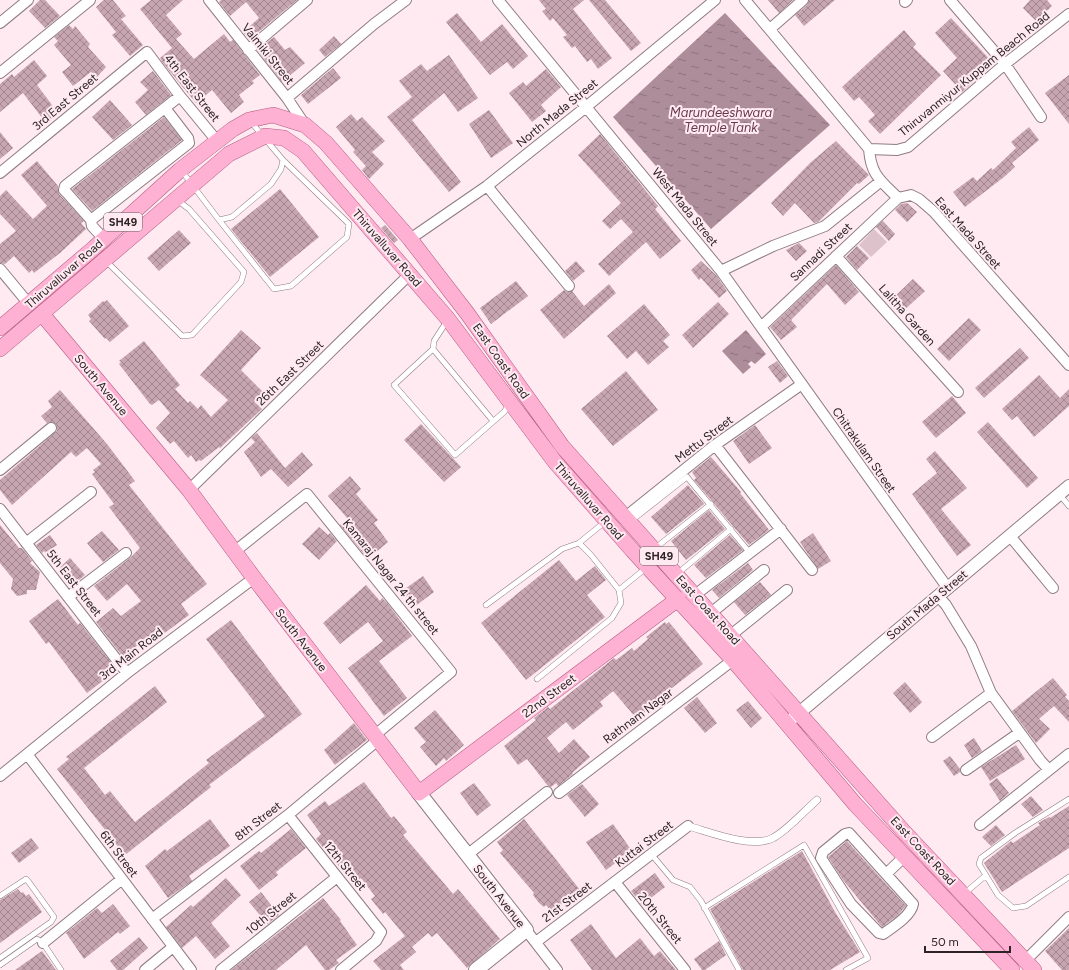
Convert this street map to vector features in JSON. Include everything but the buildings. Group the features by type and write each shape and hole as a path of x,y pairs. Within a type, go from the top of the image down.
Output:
{"main road":[{"name":"Thiruvalluvar Road","path":"42,314 180,170 217,141 249,120 273,115 305,126"},
{"name":"East Coast Road","path":"305,126 326,143 410,239 467,313 562,446 626,521 712,613 905,833 1030,965"},
{"name":"Thiruvalluvar Road","path":"0,328 29,304 101,251 177,200 229,154 265,136 284,138 303,151 410,274 448,319 555,462 606,521 678,599"},
{"name":"SH49","path":"0,349 42,314"},
{"name":"South Avenue","path":"42,314 189,490 234,552 419,794 526,930"},
{"path":"633,551 649,545"},
{"name":"East Coast Road","path":"678,599 733,660 855,804 1012,970"},
{"name":"22nd Street","path":"419,794 678,599"},
{"path":"476,970 526,930"}],"street":[{"path":"0,23 28,0"},
{"path":"0,73 90,0"},
{"name":"Valmiki Street","path":"209,0 287,98 305,126"},
{"path":"248,50 307,0"},
{"path":"287,98 374,24 406,0"},
{"name":"West Mada Street","path":"498,0 721,271 762,326"},
{"name":"North Mada Street","path":"410,239 487,186 586,107 715,0"},
{"path":"745,0 869,149 870,163 873,172 898,198"},
{"path":"770,29 803,0"},
{"path":"950,0 1005,64 1041,117"},
{"name":"Thiruvanmiyur Kuppam Beach Road","path":"869,149 897,150 908,147 1005,64 1069,14"},
{"name":"4th East Street","path":"147,52 180,96 217,141"},
{"name":"3rd East Street","path":"0,173 147,52"},
{"path":"101,251 91,220 64,190 65,186 180,96"},
{"path":"91,220 188,144 188,138 164,108"},
{"path":"721,271 773,246 825,226 881,181"},
{"path":"487,186 569,286"},
{"name":"East Mada Street","path":"898,198 911,194 934,212 1069,365"},
{"name":"Sannadi Street","path":"762,326 898,198"},
{"name":"Lalitha Garden","path":"836,256 958,392"},
{"path":"0,269 29,304"},
{"name":"26th East Street","path":"189,490 410,274"},
{"name":"Chitrakulam Street","path":"762,326 866,476 947,588"},
{"name":"Mettu Street","path":"626,521 715,445 802,384"},
{"path":"0,470 50,428"},
{"path":"715,445 782,529 812,570"},
{"name":"South Mada Street","path":"786,724 1069,486"},
{"path":"26,543 91,492"},
{"name":"Kamaraj Nagar 24 th street","path":"234,552 307,494 451,672 376,737"},
{"name":"5th East Street","path":"0,509 127,673"},
{"path":"695,595 782,529"},
{"path":"1010,536 1053,588"},
{"path":"68,597 126,553"},
{"path":"712,613 764,570"},
{"name":"3rd Main Road","path":"0,776 127,673 254,578"},
{"path":"731,635 787,590"},
{"path":"938,596 946,605 971,646 991,693 1019,733 1049,770"},
{"name":"Rathnam Nagar","path":"559,793 733,660"},
{"path":"932,737 991,693"},
{"path":"966,770 1019,733"},
{"name":"8th Street","path":"152,919 288,815 376,737"},
{"name":"6th Street","path":"27,754 192,970"},
{"path":"980,826 1069,754"},
{"path":"467,855 547,792"},
{"path":"688,826 735,839 754,841 771,839 817,800"},
{"name":"12th Street","path":"288,815 379,928 380,934 376,941 341,970"},
{"name":"Kuttai Street","path":"615,882 652,856 688,826"},
{"path":"849,833 884,871 913,904 912,908 907,914 884,934 879,933 851,904 821,858 822,855 845,834 849,833"},
{"path":"884,871 902,854"},
{"name":"10th Street","path":"221,970 337,877"},
{"path":"43,943 122,880"},
{"name":"21st Street","path":"536,942 615,882"},
{"name":"20th Street","path":"615,882 685,970"},
{"path":"1030,965 1069,917"},
{"name":"South Avenue","path":"526,930 557,970"},
{"path":"145,970 173,947"}],"lane":[{"path":"180,170 274,289 291,286 347,237 349,224 283,160 265,136 249,120"},
{"path":"219,220 232,217 271,184 281,169 283,160"},
{"path":"101,251 182,336 192,335 241,282 244,272 189,209 177,200"},
{"path":"448,319 434,341 433,349 394,385 455,455 511,403"},
{"path":"433,349 493,421"},
{"path":"626,521 688,477 750,553"},
{"path":"1060,494 1069,506"},
{"path":"649,545 711,504"},
{"path":"486,605 562,549 579,543 606,521"},
{"path":"676,574 731,529"},
{"path":"537,679 612,618 621,603 619,590 591,555 579,543"},
{"path":"619,590 648,567"},
{"path":"1069,799 1015,833 981,858 979,864 998,895 1013,908 1026,906 1069,877"},
{"path":"704,908 804,845 868,958 846,970"},
{"path":"652,856 673,880 690,887 704,908 739,970"},
{"path":"963,894 986,876"},
{"path":"0,896 26,879 38,893 54,917 51,922 0,958"},
{"path":"0,965 37,939 43,943 61,970"}],"shaded area":[{"path":"874,229 887,242 871,257 859,245"}],"water":[{"name":"Marundeeshwara Temple Tank","path":"725,13 830,125 711,229 613,117"},
{"path":"746,330 766,354 755,364 751,361 748,364 751,367 743,374 722,351"}]}
